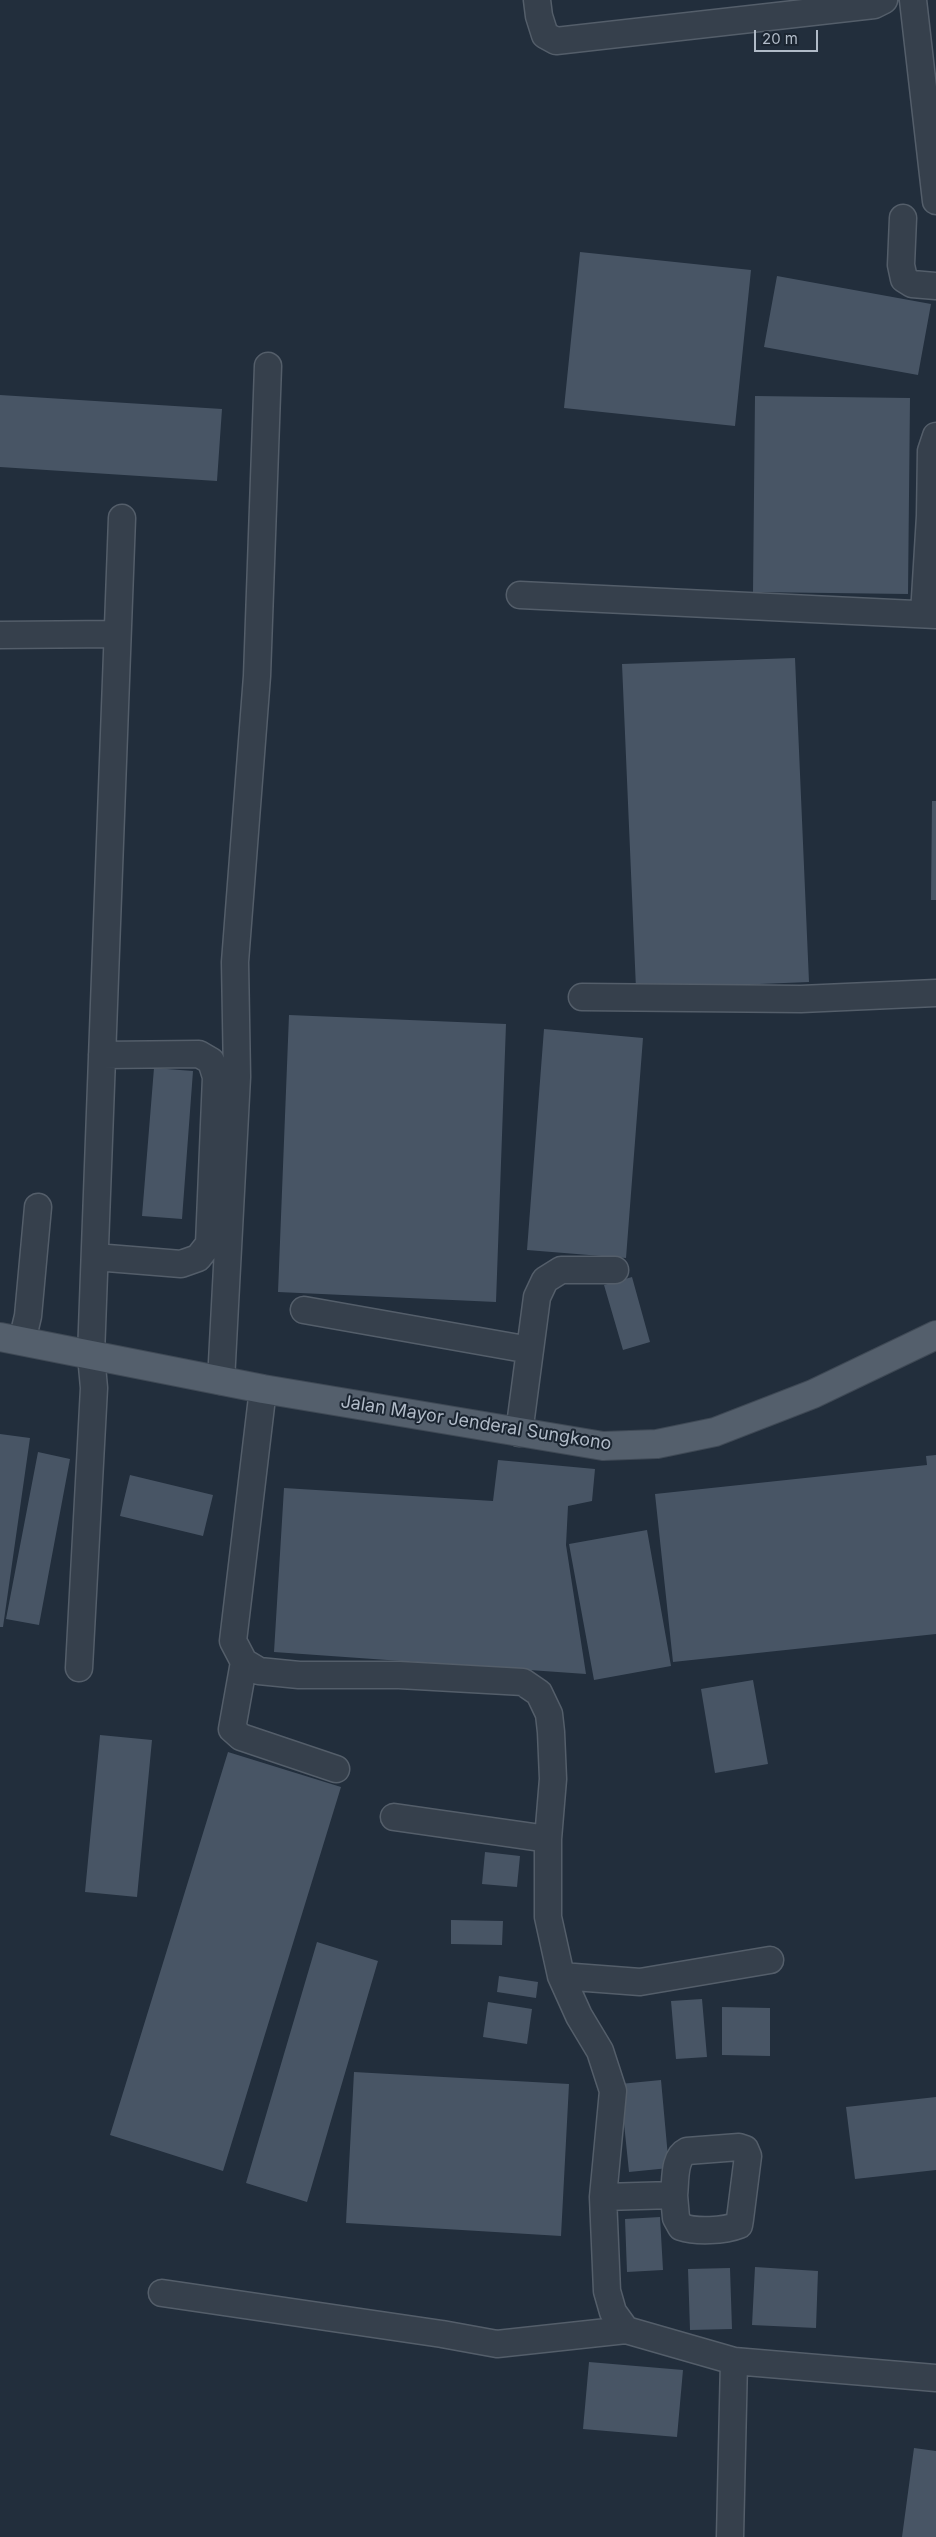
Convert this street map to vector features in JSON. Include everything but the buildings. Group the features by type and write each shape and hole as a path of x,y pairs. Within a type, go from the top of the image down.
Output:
{"main road":[{"name":"Jalan Mayor Jenderal Sungkono","path":"11,1339 263,1390 603,1446 658,1444 715,1432 813,1394 936,1335"}],"street":[{"path":"537,0 539,16 545,35 556,40 874,5 884,0"},
{"path":"913,0 936,201"},
{"path":"903,218 901,265 904,279 912,284 936,286"},
{"path":"221,1381 237,1077 235,962 257,676 268,366"},
{"path":"520,595 930,615 933,515 931,451 936,436"},
{"path":"79,1668 94,1388 91,1354 122,518"},
{"path":"0,636 117,634"},
{"path":"582,997 801,999 936,992"},
{"path":"95,1258 181,1264 198,1258 209,1244 216,1078 211,1061 199,1054 102,1055"},
{"path":"11,1339 28,1316 38,1207"},
{"path":"519,1433 537,1297 545,1280 561,1270 615,1270"},
{"path":"304,1310 530,1350"},
{"path":"263,1390 233,1641 244,1662 260,1671 299,1675 399,1675 523,1682 539,1693 548,1714 552,1732 553,1779 548,1839 548,1916 561,1976 579,2016 600,2052 613,2091 603,2196 607,2290 613,2312 626,2330"},
{"path":"244,1662 232,1729 241,1737 336,1769"},
{"path":"394,1817 548,1839"},
{"path":"561,1976 640,1982 770,1960"},
{"path":"603,2196 674,2195"},
{"path":"162,2293 442,2334 497,2344 626,2330 734,2361 936,2378"},
{"path":"730,2537 734,2361"}]}
